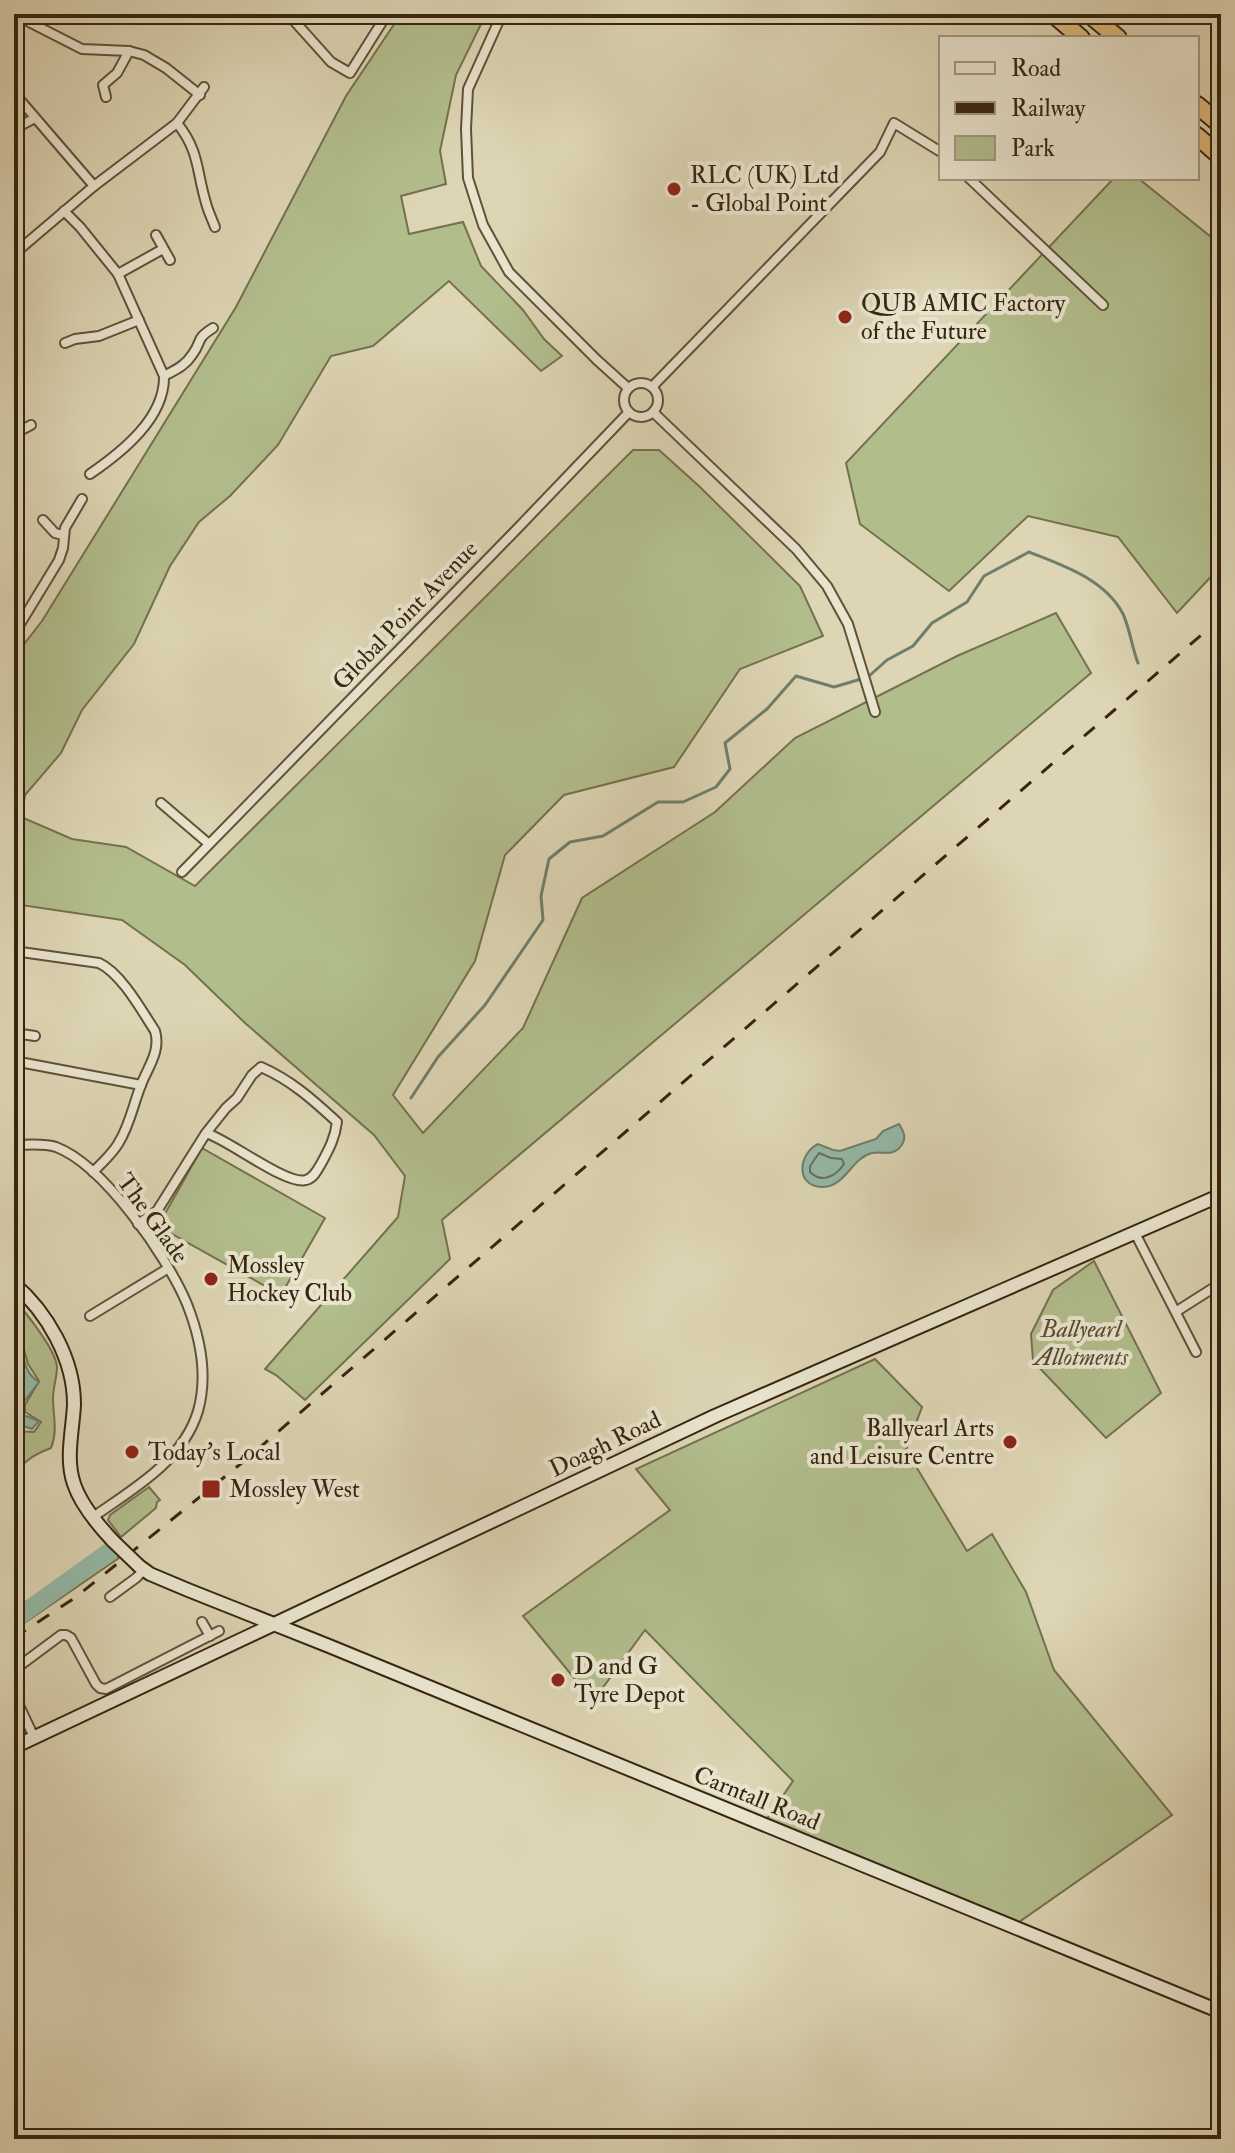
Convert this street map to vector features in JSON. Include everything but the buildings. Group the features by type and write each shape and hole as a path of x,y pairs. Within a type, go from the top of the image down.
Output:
{"highway":[{"path":"1053,14 1079,36"},
{"path":"1089,14 1116,36"},
{"path":"1199,107 1221,125"},
{"path":"1199,138 1221,157"}],"street":[{"path":"288,14 331,62 350,73 387,14"},
{"path":"502,14 468,89 468,178 483,225 509,272 628,388"},
{"path":"16,252 94,186 177,123 202,91 144,55 129,51 82,49 29,22"},
{"path":"106,97 103,85 117,73 129,51"},
{"path":"14,93 94,186"},
{"path":"14,129 35,118"},
{"path":"177,123 194,150 215,227"},
{"path":"652,387 880,152 894,123 939,151"},
{"path":"971,180 1103,305"},
{"path":"64,211 118,274 164,376 164,391 154,412 136,435 90,474"},
{"path":"156,235 170,260"},
{"path":"14,240 16,252"},
{"path":"118,274 163,249"},
{"path":"65,343 99,336 139,320"},
{"path":"164,376 183,366 196,350 201,336 213,328"},
{"path":"640,383 652,387 658,396 657,407 641,417 629,412 624,403 628,388 640,383"},
{"name":"Global Point Avenue","path":"182,872 629,412"},
{"path":"653,412 796,549 827,586 848,624 875,712"},
{"path":"14,434 31,425"},
{"path":"14,634 59,560 65,528 82,499"},
{"path":"43,520 55,533 63,535"},
{"path":"161,803 209,844"},
{"path":"14,951 99,963 108,967 151,1024 157,1039 152,1063 141,1085 131,1118 118,1144 93,1172"},
{"path":"14,1033 35,1036"},
{"path":"14,1061 141,1085"},
{"path":"138,1224 157,1211 206,1133 261,1067 281,1076 305,1093 337,1122 336,1137 316,1173 308,1180 295,1181 218,1136 206,1133"},
{"name":"The Glade","path":"14,1145 55,1147 93,1172 122,1202 186,1302 201,1355 202,1383 198,1410 189,1433 172,1456 93,1517"},
{"name":"Doagh Road","path":"14,1747 689,1428 1221,1195"},
{"path":"1135,1233 1196,1352"},
{"path":"90,1316 167,1269"},
{"name":"Carntall Road","path":"14,1284 44,1319 63,1352 73,1384 70,1461 79,1495 113,1541 141,1568 188,1590 1221,2012"},
{"path":"1177,1311 1218,1285"},
{"path":"110,1597 136,1578 141,1568"},
{"path":"202,1622 210,1636"},
{"path":"14,1670 61,1635 66,1635 71,1638 96,1684 106,1689 219,1631"},
{"path":"14,1695 17,1712 34,1737"}],"green space":[{"path":"401,14 486,14 456,75 440,151 446,184 401,196 409,234 463,222 481,266 562,356 541,371 449,281 373,346 331,356 278,445 230,496 199,522 170,566 134,644 82,710 61,753 25,795 21,817 72,839 126,847 195,886 633,450 659,450 800,586 823,636 740,669 674,767 564,795 505,855 475,961 393,1095 423,1133 523,1028 582,898 715,812 795,738 957,656 1056,613 1091,673 442,1220 450,1259 305,1400 265,1369 398,1217 405,1176 374,1135 245,1023 185,965 122,920 14,904 14,657 42,621 236,307 346,96"},
{"path":"1112,180 1140,180 1221,245 1221,566 1177,613 1118,537 1028,516 949,591 860,524 846,463"},
{"path":"202,1148 325,1218 281,1295 158,1226"},
{"name":"Ballyearl Allotments","path":"1094,1261 1161,1393 1106,1438 1033,1361 1031,1334 1053,1290"},
{"path":"14,1299 46,1342 57,1367 51,1448 30,1459 14,1476 14,1431 34,1432 41,1422 25,1412 25,1405 39,1381 28,1364 14,1325"},
{"path":"875,1359 922,1407 906,1450 967,1551 992,1534 1026,1592 1054,1670 1172,1815 1019,1922 766,1820 793,1781 645,1630 593,1701 523,1616 670,1510 636,1469"},
{"path":"149,1487 160,1500 156,1508 121,1537 108,1520 110,1515"},
{"path":"107,1547 119,1558 14,1630 14,1610"}],"water":[{"path":"899,1124 904,1140 901,1146 888,1153 865,1156 830,1186 813,1185 803,1175 807,1154 818,1144 840,1151 876,1139 883,1131"},
{"path":"14,1331 25,1365 39,1382 17,1411 39,1421 32,1429 14,1423"}],"waterway":[{"path":"411,1098 438,1057 485,1005 543,920 541,896 549,859 570,842 603,836 658,802 683,802 716,787 730,769 725,743 767,709 796,676 834,687 868,677 887,660 913,646 932,623 967,602 984,576 1029,552 1082,575 1105,591 1123,614 1138,663"},
{"path":"14,1620 110,1551"}],"railway":[{"path":"14,1638 76,1597 243,1462 1221,618"}],"place":[{"name":"RLC (UK) Ltd - Global Point","path":"674,189"},
{"name":"QUB AMIC Factory of the Future","path":"845,317"},
{"name":"Mossley Hockey Club","path":"211,1279"},
{"name":"Ballyearl Arts and Leisure Centre","path":"1010,1442"},
{"name":"Today's Local","path":"132,1452"},
{"name":"Mossley West","path":"211,1489"},
{"name":"D and G Tyre Depot","path":"558,1680"}]}
